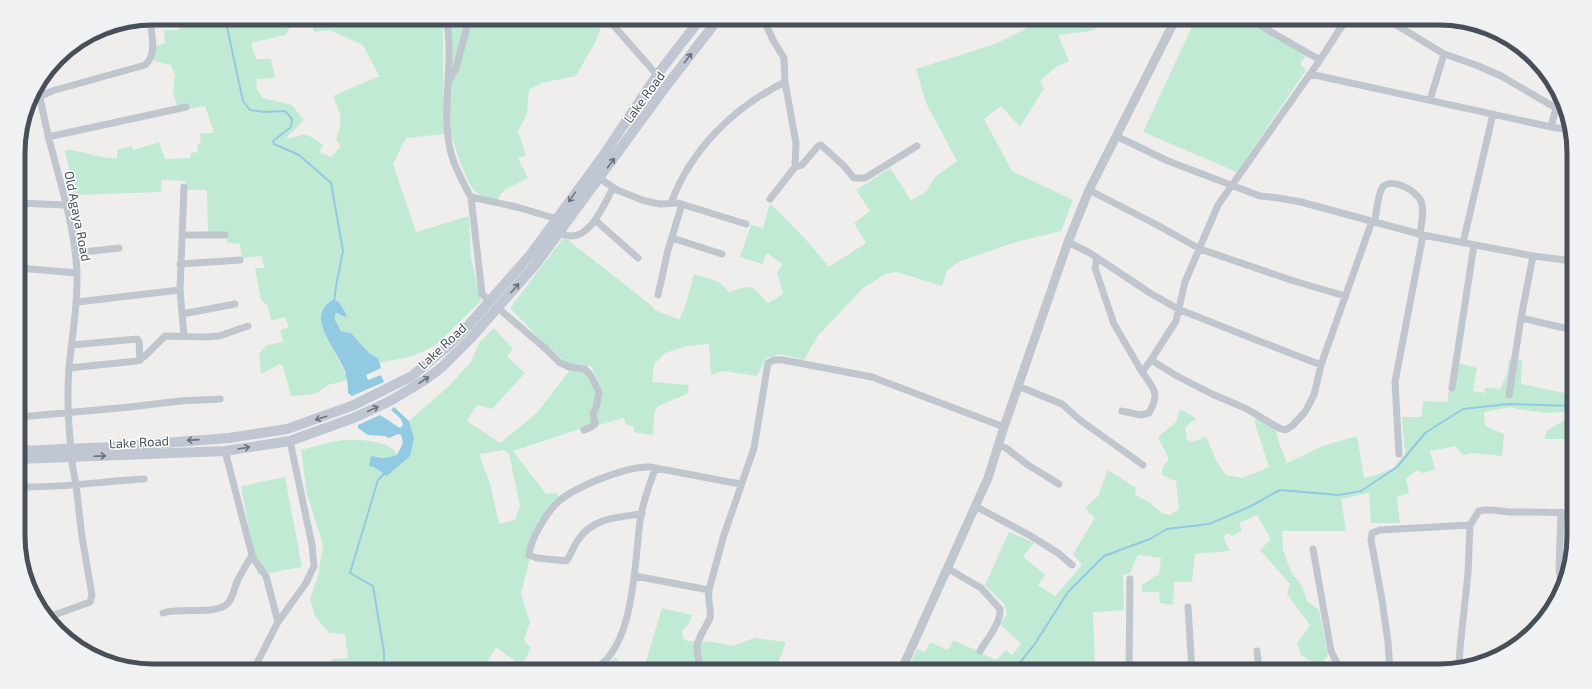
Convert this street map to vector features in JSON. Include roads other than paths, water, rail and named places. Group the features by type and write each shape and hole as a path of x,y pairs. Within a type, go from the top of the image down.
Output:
{"main road":[{"name":"Lake Road","path":"25,458 229,438 287,429 354,405 386,391 412,376 431,361 466,328 531,254 603,156 657,75 696,25"},
{"name":"Lake Road","path":"25,451 71,453 224,451 290,441 356,417 390,401 425,380 442,367 471,338 536,264 664,89 714,25"}],"street":[{"path":"39,96 52,90 145,65 151,58 152,51 150,25"},
{"path":"447,25 449,43 449,145 458,171 470,197 482,294 489,301"},
{"path":"448,83 456,68 468,25"},
{"path":"612,25 657,75"},
{"path":"766,25 784,58 785,82 795,138 795,168"},
{"path":"904,664 988,478 1004,427 1068,242 1089,190 1172,25"},
{"path":"1259,25 1320,60"},
{"path":"1266,29 1268,25"},
{"path":"1142,372 1176,321 1185,282 1218,205 1320,60 1342,25"},
{"path":"1396,25 1444,54 1501,76 1559,111"},
{"path":"1430,100 1444,54"},
{"path":"1310,74 1565,129"},
{"path":"671,203 677,186 686,170 705,143 730,117 762,94 785,82"},
{"name":"Old Agaya Road","path":"39,96 66,205 75,253 77,273 76,302 69,368 68,412 71,453 92,598 90,602 52,616"},
{"path":"48,137 186,107"},
{"path":"1551,127 1556,108"},
{"path":"1463,243 1493,114"},
{"path":"1116,136 1168,161 1260,196 1301,202 1421,235 1533,256 1567,260"},
{"path":"770,199 795,168 802,165 818,146 821,145 843,165 854,178 865,178 917,146"},
{"path":"599,178 613,188 645,201 660,204 682,204 746,224"},
{"path":"1151,360 1177,376 1212,394 1246,408 1279,428 1285,430 1292,426 1306,412 1314,395 1321,365 1373,221 1381,189 1386,184 1392,183 1401,185 1416,194 1420,200 1423,212 1421,235 1395,382 1399,454"},
{"path":"184,187 180,264 180,290 184,336"},
{"path":"559,233 572,236 588,229 595,220 613,188"},
{"path":"1089,190 1200,249 1294,281 1345,296"},
{"path":"470,197 517,207 557,219"},
{"path":"25,203 66,205"},
{"path":"658,295 682,204"},
{"path":"595,220 638,258"},
{"path":"182,235 225,236"},
{"path":"672,238 722,254"},
{"path":"1068,242 1097,258 1150,293 1178,309 1321,365"},
{"path":"1452,388 1474,245"},
{"path":"75,253 119,248"},
{"path":"1509,395 1521,318 1533,256"},
{"path":"1097,258 1095,268 1114,324 1155,393 1155,401 1148,414 1141,416 1122,411"},
{"path":"180,264 240,260"},
{"path":"25,269 77,273"},
{"path":"76,302 180,290"},
{"path":"182,314 235,304"},
{"path":"498,308 546,349 558,362 570,367 585,369 591,376 599,392 596,408 593,414 596,422 594,426 584,430"},
{"path":"1521,318 1567,329"},
{"path":"69,368 140,360 165,336 219,336 248,326"},
{"path":"72,345 136,339 139,342 140,360"},
{"path":"699,664 700,660 697,647 698,642 704,632 711,613 708,597 709,590 740,484 749,464 756,437 768,363 774,360 783,360 872,377 1004,427"},
{"path":"1018,386 1062,404 1080,420 1143,465"},
{"path":"25,416 130,407 180,401 220,399"},
{"path":"258,664 278,622 311,575 314,563 290,441"},
{"path":"998,445 1006,448 1028,465 1059,484"},
{"path":"224,451 252,555 266,576 278,622"},
{"path":"642,514 608,519 589,528 580,536 566,562 537,558 529,555 537,531 545,516 559,501 588,484 630,469 643,467 656,468 740,484"},
{"path":"599,664 607,658 620,636 630,602 635,576 642,514 650,480 656,468"},
{"path":"29,487 76,486 144,479"},
{"path":"975,506 1029,535 1058,553 1072,565"},
{"path":"1459,663 1468,573 1470,525 1479,511 1487,509 1508,512 1567,513"},
{"path":"1560,577 1561,512"},
{"path":"1390,664 1382,600 1371,540 1372,533 1380,530 1470,525"},
{"path":"1313,549 1331,651 1338,664"},
{"path":"163,613 176,610 223,608 231,598 252,555"},
{"path":"947,568 981,588 1000,609 1001,613 997,622 980,651"},
{"path":"635,576 709,590"},
{"path":"1129,664 1130,579"},
{"path":"1188,607 1192,664"},
{"path":"1257,651 1258,664"}],"water":[{"path":"333,300 339,302 347,316 345,317 337,313 335,314 335,320 341,331 351,333 370,354 378,358 381,368 366,375 368,380 381,375 384,382 352,396 348,393 345,371 327,338 322,325 321,317 324,308"},
{"path":"394,407 409,421 414,438 410,456 387,476 374,467 369,466 371,456 385,458 397,455 403,443 401,435 398,434 389,438 385,436 368,435 358,428 358,425 380,415 400,428 403,425 401,419 391,410"}],"waterway":[{"path":"227,25 243,101 250,110 265,112 285,111 292,119 291,127 273,141 274,144 299,155 331,183 343,251 334,303"},
{"path":"1019,664 1034,645 1068,592 1104,556 1150,539 1167,529 1209,524 1249,507 1280,490 1339,495 1361,491 1397,467 1425,433 1463,409 1508,404 1567,406"},
{"path":"384,664 384,652 373,586 350,573 378,480 385,473"}]}
